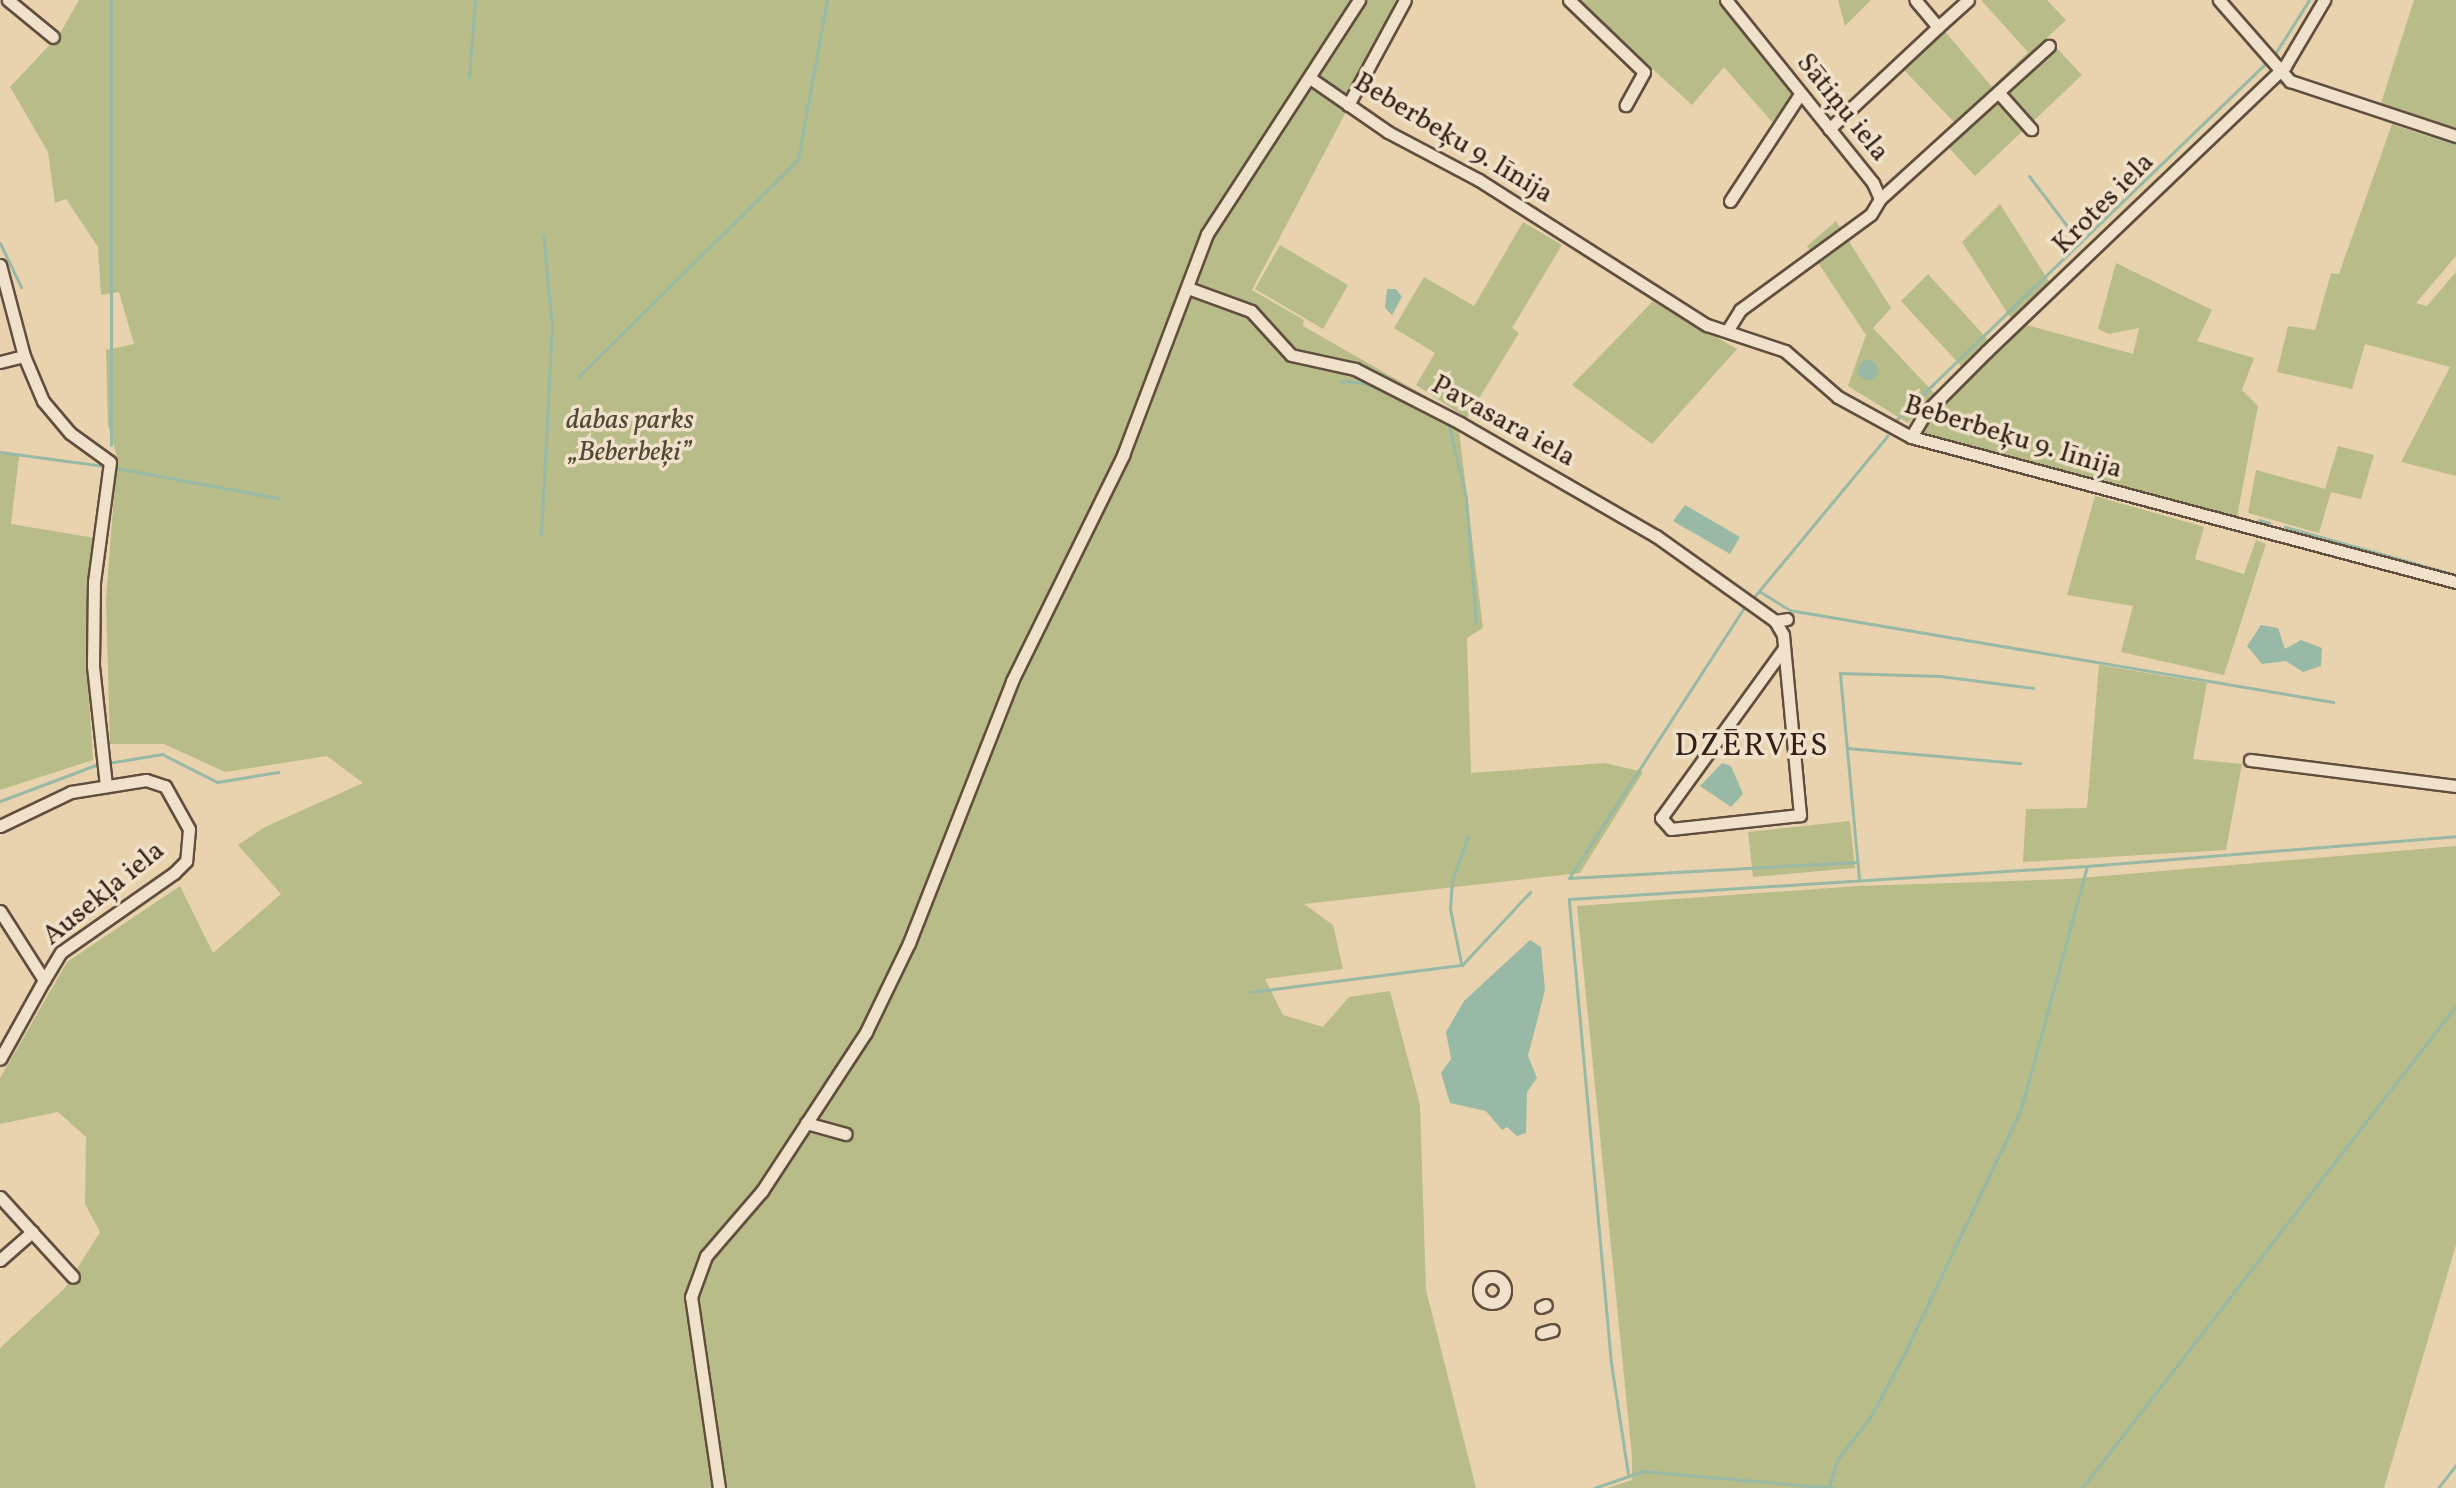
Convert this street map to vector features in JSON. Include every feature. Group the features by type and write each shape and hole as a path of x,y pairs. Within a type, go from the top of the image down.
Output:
{"street":[{"path":"8,0 53,37"},
{"path":"719,1488 691,1297 706,1256 762,1191 866,1032 909,943 1012,681 1123,455 1207,234 1359,0"},
{"path":"1569,0 1644,72 1626,105"},
{"name":"Sātiņu iela","path":"1726,0 1873,183 1880,199 1871,214 1740,310 1727,331"},
{"path":"1915,0 1938,27"},
{"path":"1829,129 1968,0"},
{"path":"2219,0 2277,71 2306,89 2456,136"},
{"name":"Krotes iela","path":"1911,437 1926,412 1987,351 2277,71 2324,0"},
{"path":"1348,105 1404,1"},
{"path":"1880,199 2049,46"},
{"name":"Beberbeķu 9. līnija","path":"1310,78 1348,105 1479,180 1707,325 1785,351 1838,397 1911,437 2456,582"},
{"path":"1998,92 2031,129"},
{"path":"1730,201 1800,94"},
{"path":"0,265 24,356 52,414 110,462 94,582 93,666 106,786"},
{"name":"Pavasara iela","path":"1188,288 1251,311 1291,355 1355,369 1460,423 1656,536 1781,620 1784,641"},
{"path":"0,362 24,356"},
{"path":"1784,641 1800,815 1671,829 1661,818 1784,641"},
{"path":"2250,760 2456,786"},
{"name":"Ausekļa iela","path":"0,826 63,795 146,780 165,786 189,829 186,861 61,952 44,980"},
{"path":"0,911 44,980 0,1059"},
{"path":"806,1123 846,1134"},
{"path":"0,1197 73,1277"},
{"path":"0,1260 32,1232"}],"green space":[{"name":"dabas parks „Beberbeķi”","path":"79,0 1405,0 1252,290 1304,320 1303,326 1457,414 1483,628 1467,638 1471,773 1605,763 1643,772 1580,873 1304,904 1333,925 1343,969 1265,979 1283,1015 1323,1027 1349,997 1390,991 1420,1105 1426,1290 1476,1488 0,1488 0,1348 65,1288 100,1232 85,1204 86,1137 58,1112 0,1124 0,1078 67,962 180,886 213,953 281,894 238,845 265,827 363,783 327,756 225,772 164,744 110,744 106,599 117,457 108,425 106,350 134,344 119,292 101,295 98,247 66,199 55,203 48,152 10,87 59,35"},
{"path":"1577,0 1720,0 1793,95 1772,122 1724,67 1692,105"},
{"path":"1838,0 1871,0 1845,26"},
{"path":"1981,0 2047,0 2066,20 2047,38 2082,75 1975,176 1938,136 1954,122 1902,68 1943,29 1992,87 2028,52"},
{"path":"2414,0 2456,0 2456,132 2381,103"},
{"path":"2392,124 2456,146 2456,256 2416,303 2427,306 2456,272 2456,476 2401,462 2450,367 2365,344 2352,389 2277,372 2288,326 2315,330 2331,273 2339,274"},
{"path":"2000,204 2050,283 2012,320 1962,242"},
{"path":"1836,221 1891,308 1873,328 1936,395 1908,423 1848,386 1866,335 1807,246"},
{"path":"1523,222 1562,245 1512,328 1519,333 1467,418 1416,385 1435,353 1394,328 1424,277 1474,306"},
{"path":"1280,245 1348,285 1323,329 1255,289"},
{"path":"2116,263 2212,310 2197,341 2254,358 2242,390 2258,406 2237,517 1920,432 1926,420 2023,324 2133,354 2139,328 2109,334 2098,329"},
{"path":"1928,274 1990,342 1963,368 1901,301"},
{"path":"1653,301 1737,349 1652,444 1572,385"},
{"path":"2338,446 2374,455 2361,499 2331,492 2319,533 2248,513 2256,470 2325,489"},
{"path":"0,453 19,456 11,524 95,538 87,666 93,760 0,790"},
{"path":"2095,496 2204,527 2195,559 2244,574 2256,540 2266,544 2224,675 2121,652 2133,606 2067,595"},
{"path":"2099,665 2207,683 2193,759 2242,764 2226,850 2023,862 2026,809 2087,808"},
{"path":"1850,821 1855,868 1753,877 1748,832"},
{"path":"2456,846 2456,1245 2384,1488 1607,1488 1632,1480 1632,1456 1577,906 1859,886 2068,879"}],"shaded area":[{"path":"1387,289 1396,289 1402,297 1392,315 1385,308"},
{"path":"1868,360 1875,363 1878,370 1875,377 1868,380 1861,377 1858,370 1861,363"},
{"path":"1685,505 1740,537 1730,554 1673,521"},
{"path":"2261,625 2278,628 2285,649 2301,640 2322,648 2321,666 2303,672 2286,661 2262,664 2247,646"},
{"path":"1722,763 1731,766 1743,794 1731,807 1700,786"},
{"path":"1530,940 1541,947 1545,990 1528,1056 1537,1078 1527,1092 1526,1133 1517,1136 1507,1127 1502,1130 1486,1111 1450,1103 1441,1073 1451,1059 1446,1032 1464,1001"}],"waterway":[{"path":"111,0 111,445"},
{"path":"469,77 475,0"},
{"path":"578,377 798,159 827,0"},
{"path":"2273,57 2309,0"},
{"path":"1897,419 2264,65"},
{"path":"2276,81 2378,116"},
{"path":"2395,122 2456,144"},
{"path":"2029,176 2080,243"},
{"path":"541,535 552,325 543,235"},
{"path":"0,243 21,287"},
{"path":"1341,381 1364,383 1427,412"},
{"path":"1448,422 1466,497 1476,623"},
{"path":"1754,597 1887,436"},
{"path":"0,452 104,466"},
{"path":"116,468 278,498"},
{"path":"2259,520 2270,523"},
{"path":"2285,527 2456,575"},
{"path":"1759,591 1789,610 2333,702"},
{"path":"1569,878 1745,606"},
{"path":"1859,879 1840,673 1940,676 2033,688"},
{"path":"1847,748 2020,763"},
{"path":"108,763 162,754 217,782 278,772"},
{"path":"0,801 96,765"},
{"path":"1461,963 1450,909 1452,881 1468,835"},
{"path":"2087,866 2456,836"},
{"path":"1569,878 1857,862"},
{"path":"1628,1474 1611,1363 1569,899 2087,866 2021,1109 1904,1354 1871,1416 1837,1460 1829,1486"},
{"path":"1250,992 1462,965 1530,892"},
{"path":"2082,1488 2455,1007"},
{"path":"2438,1488 2456,1465"},
{"path":"1594,1488 1643,1471 1835,1488"}],"district":[{"name":"DZĒRVES","path":"1752,747"}]}
